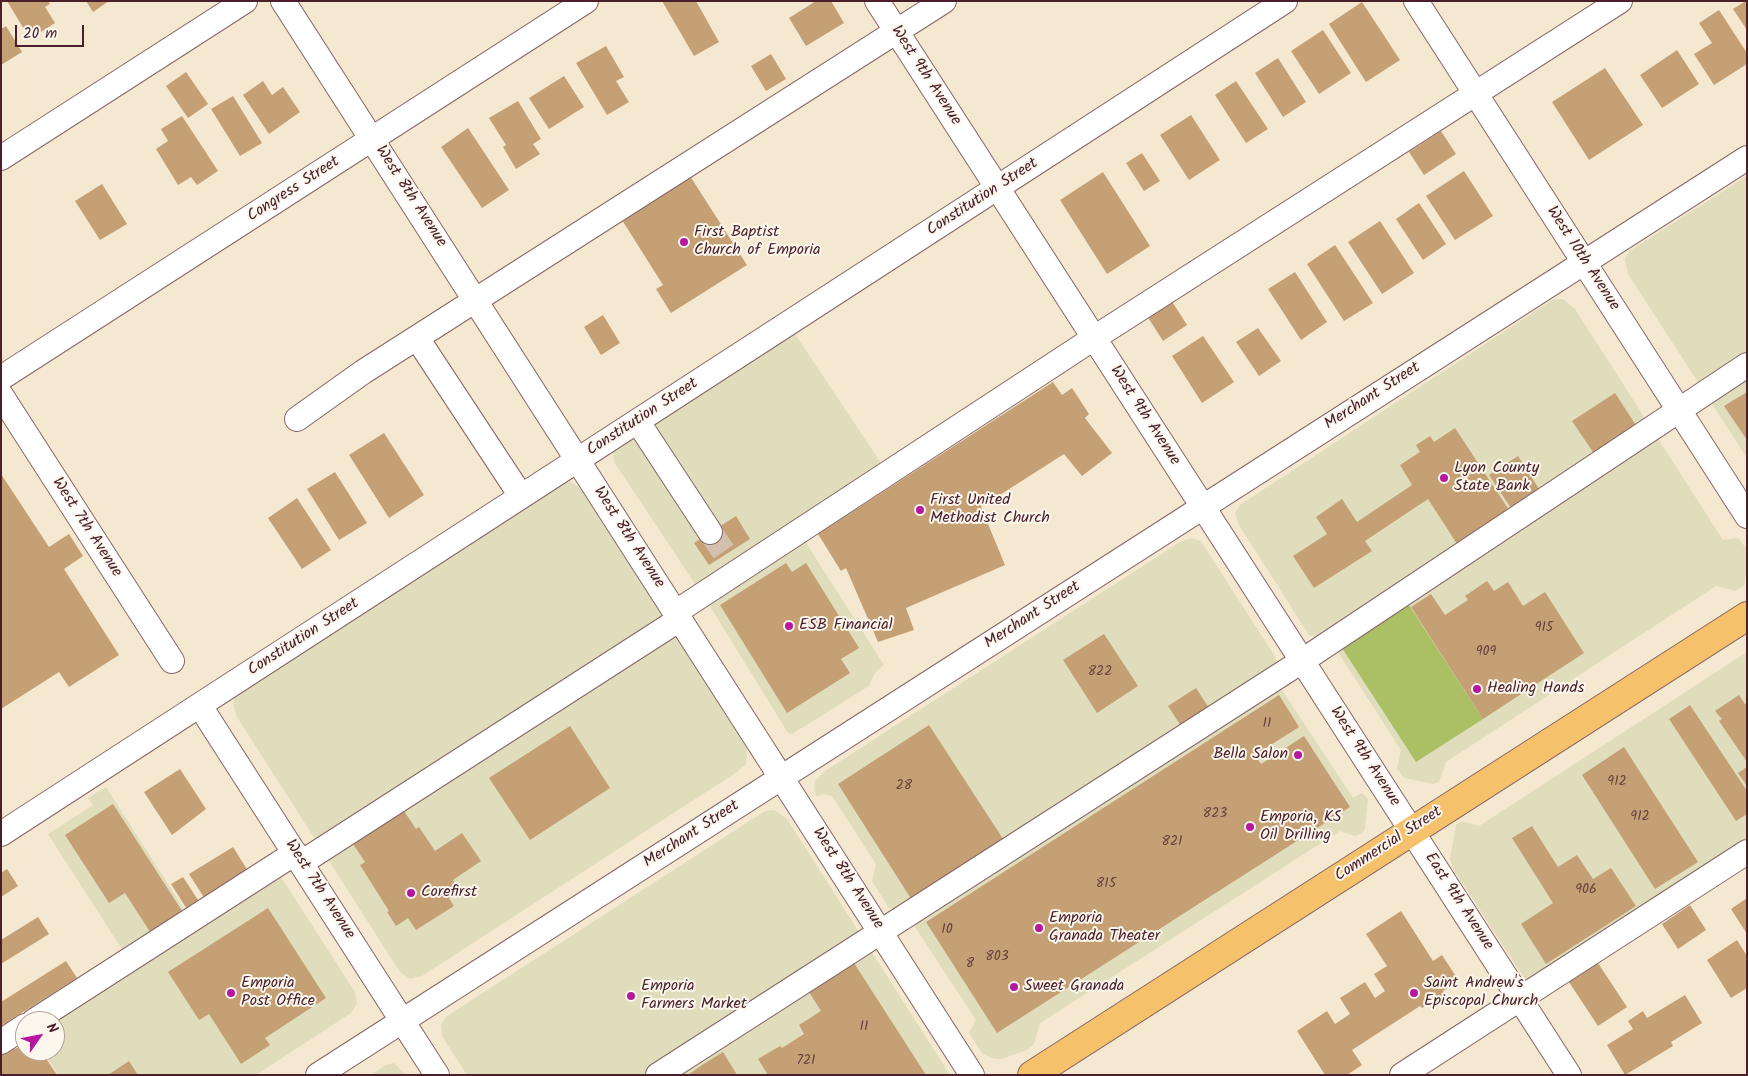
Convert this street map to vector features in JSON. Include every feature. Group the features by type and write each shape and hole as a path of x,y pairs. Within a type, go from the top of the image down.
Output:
{"main road":[{"name":"Commercial Street","path":"1032,1075 1747,616"}],"street":[{"path":"1,158 245,1"},
{"name":"West 8th Avenue","path":"283,1 972,1075"},
{"name":"Congress Street","path":"1,378 586,1"},
{"name":"West 9th Avenue","path":"878,1 1412,831"},
{"path":"297,419 364,372 944,1"},
{"name":"Constitution Street","path":"1,834 1285,1"},
{"name":"West 10th Avenue","path":"1416,1 1747,516"},
{"path":"50,1011 298,858 678,616 731,564 780,544 1094,338 1620,1"},
{"name":"Merchant Street","path":"318,1075 1747,158"},
{"path":"417,338 521,496"},
{"path":"658,1075 1302,661 1678,409 1747,365"},
{"name":"West 7th Avenue","path":"1,395 172,661"},
{"path":"638,422 710,532"},
{"name":"West 7th Avenue","path":"200,706 437,1075"},
{"name":"East 9th Avenue","path":"1412,831 1569,1075"},
{"path":"1402,1075 1747,852"},
{"path":"1,1042 15,1033"}],"shaded area":[{"path":"1747,176 1747,458 1628,274 1625,261 1626,256 1631,250"},
{"path":"1563,299 1575,309 1723,540 1738,538 1746,548 1747,568 1744,586 1735,591 1716,586 1446,762 1439,782 1433,784 1404,778 1397,769 1401,750 1327,635 1318,638 1309,635 1239,525 1235,513 1240,505 1552,300"},
{"path":"795,334 889,475 801,535 884,665 875,673 869,686 792,734 788,733 713,611 614,462 613,452 619,445"},
{"path":"570,482 580,488 744,743 747,751 746,764 737,772 422,976 410,979 400,972 237,717 234,708 234,698 238,693 561,484"},
{"path":"1192,538 1200,541 1204,546 1276,658 1277,663 1269,670 1353,798 1362,793 1368,799 1365,829 1361,834 1355,836 1340,831 1040,1023 1034,1044 1027,1050 1001,1059 991,1058 982,1053 969,1033 976,1020 902,907 895,910 889,908 872,881 876,864 832,796 822,794 817,797 814,790 815,781 825,771 1180,542"},
{"path":"1747,652 1747,859 1536,996 1453,869 1450,859 1456,825 1462,821 1479,826"},
{"path":"106,787 189,917 272,863 355,992 357,1003 351,1013 256,1075 58,1075 49,1061 65,1061 65,1012 127,957 48,834 93,805 88,798"},
{"path":"774,810 787,819 950,1075 467,1075 442,1036 441,1024 447,1016 765,811"},
{"path":"394,1063 406,1075 370,1075 386,1065"}],"green space":[{"path":"1409,605 1483,719 1416,762 1342,648"}],"building":[{"path":"7,1 48,1 50,4 45,7 55,23 30,39"},
{"path":"86,1 109,1 93,12"},
{"path":"662,1 696,1 719,42 694,56"},
{"path":"816,1 831,1 844,23 806,46 789,18"},
{"path":"1747,1 1747,30 1733,9"},
{"path":"1362,2 1400,60 1366,82 1329,24"},
{"path":"1719,10 1747,53 1747,64 1714,85 1694,54 1712,43 1699,23"},
{"path":"6,26 22,52 1,65 1,29"},
{"path":"1323,30 1351,73 1319,94 1291,51"},
{"path":"606,46 624,77 616,81 629,102 607,115 576,63"},
{"path":"1677,50 1699,84 1662,108 1640,75"},
{"path":"771,54 786,79 766,91 751,66"},
{"path":"1278,58 1306,102 1283,117 1255,73"},
{"path":"1605,68 1643,125 1589,160 1552,102"},
{"path":"186,72 208,104 188,118 166,86"},
{"path":"564,76 584,107 549,129 529,98"},
{"path":"263,81 272,95 283,87 300,112 269,134 243,95"},
{"path":"1236,81 1268,129 1246,143 1215,95"},
{"path":"233,96 262,143 240,156 211,109"},
{"path":"518,101 541,139 533,144 540,154 516,169 503,147 506,145 489,118"},
{"path":"1191,115 1220,160 1189,180 1160,135"},
{"path":"182,116 218,171 197,185 191,177 178,185 156,149 168,141 161,129"},
{"path":"468,128 509,190 482,208 441,147"},
{"path":"1441,131 1456,154 1424,175 1409,152"},
{"path":"1142,153 1160,181 1144,191 1126,163"},
{"path":"1464,171 1493,216 1455,240 1426,196"},
{"path":"1103,172 1150,246 1107,274 1060,200"},
{"name":"First Baptist Church of Emporia","path":"690,176 747,265 671,313 656,289 663,285 622,220"},
{"path":"102,184 127,224 100,240 75,201"},
{"path":"1419,203 1446,244 1423,260 1396,219"},
{"path":"1380,221 1414,273 1382,294 1348,242"},
{"path":"1335,245 1373,303 1344,321 1307,264"},
{"path":"1295,272 1327,322 1301,340 1268,289"},
{"path":"1166,292 1187,325 1163,341 1142,308"},
{"path":"603,315 620,343 601,355 584,327"},
{"path":"1258,328 1281,361 1259,376 1236,342"},
{"path":"1203,336 1234,382 1202,403 1172,356"},
{"name":"First United Methodist Church","path":"1053,382 1062,395 1072,388 1089,414 1085,418 1112,453 1082,476 1064,454 981,507 1005,565 906,608 914,630 878,642 846,568 841,571 818,534"},
{"path":"1747,392 1747,440 1724,406"},
{"path":"1615,393 1639,430 1597,458 1572,421"},
{"path":"1455,428 1511,513 1459,547 1428,499 1365,541 1372,551 1314,588 1293,556 1327,534 1316,517 1342,499 1357,522 1412,485 1400,465 1420,452 1416,445 1430,436 1434,442"},
{"path":"384,433 424,495 389,518 349,455"},
{"path":"1518,456 1541,492 1513,511 1489,475"},
{"path":"335,472 367,523 339,540 307,489"},
{"path":"1,474 49,547 69,534 83,556 64,569 119,655 69,687 59,672 1,709"},
{"path":"297,498 331,550 302,569 268,518"},
{"path":"736,516 750,539 709,565 694,543"},
{"name":"ESB Financial","path":"786,563 792,572 806,563 859,648 841,659 850,673 787,713 720,605"},
{"path":"1487,581 1494,591 1508,582 1523,606 1545,592 1584,653 1483,719 1411,607 1431,594 1445,615 1468,600 1465,596"},
{"path":"1104,634 1138,686 1097,713 1063,660"},
{"path":"1196,688 1209,708 1181,726 1168,706"},
{"path":"1279,695 1299,727 1255,755 1261,764 1304,736 1350,807 997,1033 926,922"},
{"path":"1739,695 1745,704 1747,703 1747,762 1719,721 1722,719 1715,711"},
{"path":"1690,705 1747,791 1747,814 1736,821 1669,719"},
{"path":"929,725 1007,845 915,905 838,784"},
{"path":"570,726 610,788 530,840 489,778"},
{"path":"1624,747 1698,862 1655,889 1582,775"},
{"path":"1747,767 1747,786 1738,773"},
{"path":"180,769 206,809 172,835 144,792"},
{"path":"113,804 186,917 154,938 125,893 109,903 65,835"},
{"path":"404,811 416,829 419,827 435,851 462,833 481,861 453,880 460,891 449,898 454,906 416,930 408,918 396,926 387,912 389,911 360,865 365,862 353,844"},
{"path":"1532,826 1558,867 1577,855 1593,879 1611,868 1636,906 1546,964 1521,924 1553,903 1512,838"},
{"path":"233,847 248,871 205,899 189,874"},
{"path":"7,869 18,886 1,897 1,873"},
{"path":"183,877 202,906 190,914 171,884"},
{"path":"1747,898 1747,934 1731,909"},
{"path":"1690,905 1706,930 1678,949 1662,924"},
{"path":"268,908 326,998 265,1038 270,1045 241,1064 209,1014 199,1020 168,972"},
{"name":"Saint Andrew's Episcopal Church","path":"1401,911 1433,961 1442,955 1459,981 1443,991 1445,994 1422,1008 1420,1006 1352,1050 1362,1065 1347,1075 1325,1075 1297,1031 1327,1011 1335,1024 1350,1014 1340,998 1365,982 1375,998 1385,991 1374,974 1387,966 1366,934"},
{"path":"38,917 49,934 1,964 1,940"},
{"path":"1737,940 1747,956 1747,988 1731,998 1707,960"},
{"path":"1594,957 1627,1007 1598,1026 1565,976"},
{"path":"66,961 77,978 25,1011 15,1011 15,1017 1,1026 1,1002"},
{"path":"854,963 926,1075 768,1075 758,1059 780,1046 782,1048 804,1034 799,1025 821,1011 809,992"},
{"path":"1685,995 1702,1023 1671,1042 1673,1046 1625,1075 1607,1045 1633,1029 1628,1021 1643,1011 1647,1018"},
{"path":"12,1044 15,1049 15,1061 48,1061 57,1075 1,1075 1,1051"},
{"path":"723,1052 737,1075 688,1075 702,1065"},
{"path":"129,1061 138,1075 108,1075"}],"tunnel":[{"path":"710,532 726,555"}],"place":[{"name":"First Baptist Church of Emporia","path":"684,242"},
{"name":"Lyon County State Bank","path":"1444,478"},
{"name":"First United Methodist Church","path":"920,510"},
{"name":"ESB Financial","path":"789,626"},
{"name":"Healing Hands","path":"1477,689"},
{"name":"Bella Salon","path":"1298,755"},
{"name":"Emporia, KS Oil Drilling","path":"1250,827"},
{"name":"Corefirst","path":"411,893"},
{"name":"Emporia Granada Theater","path":"1039,928"},
{"name":"Sweet Granada","path":"1014,987"},
{"name":"Emporia Post Office","path":"231,993"},
{"name":"Saint Andrew's Episcopal Church","path":"1414,993"},
{"name":"Emporia Farmers Market","path":"631,996"}]}
